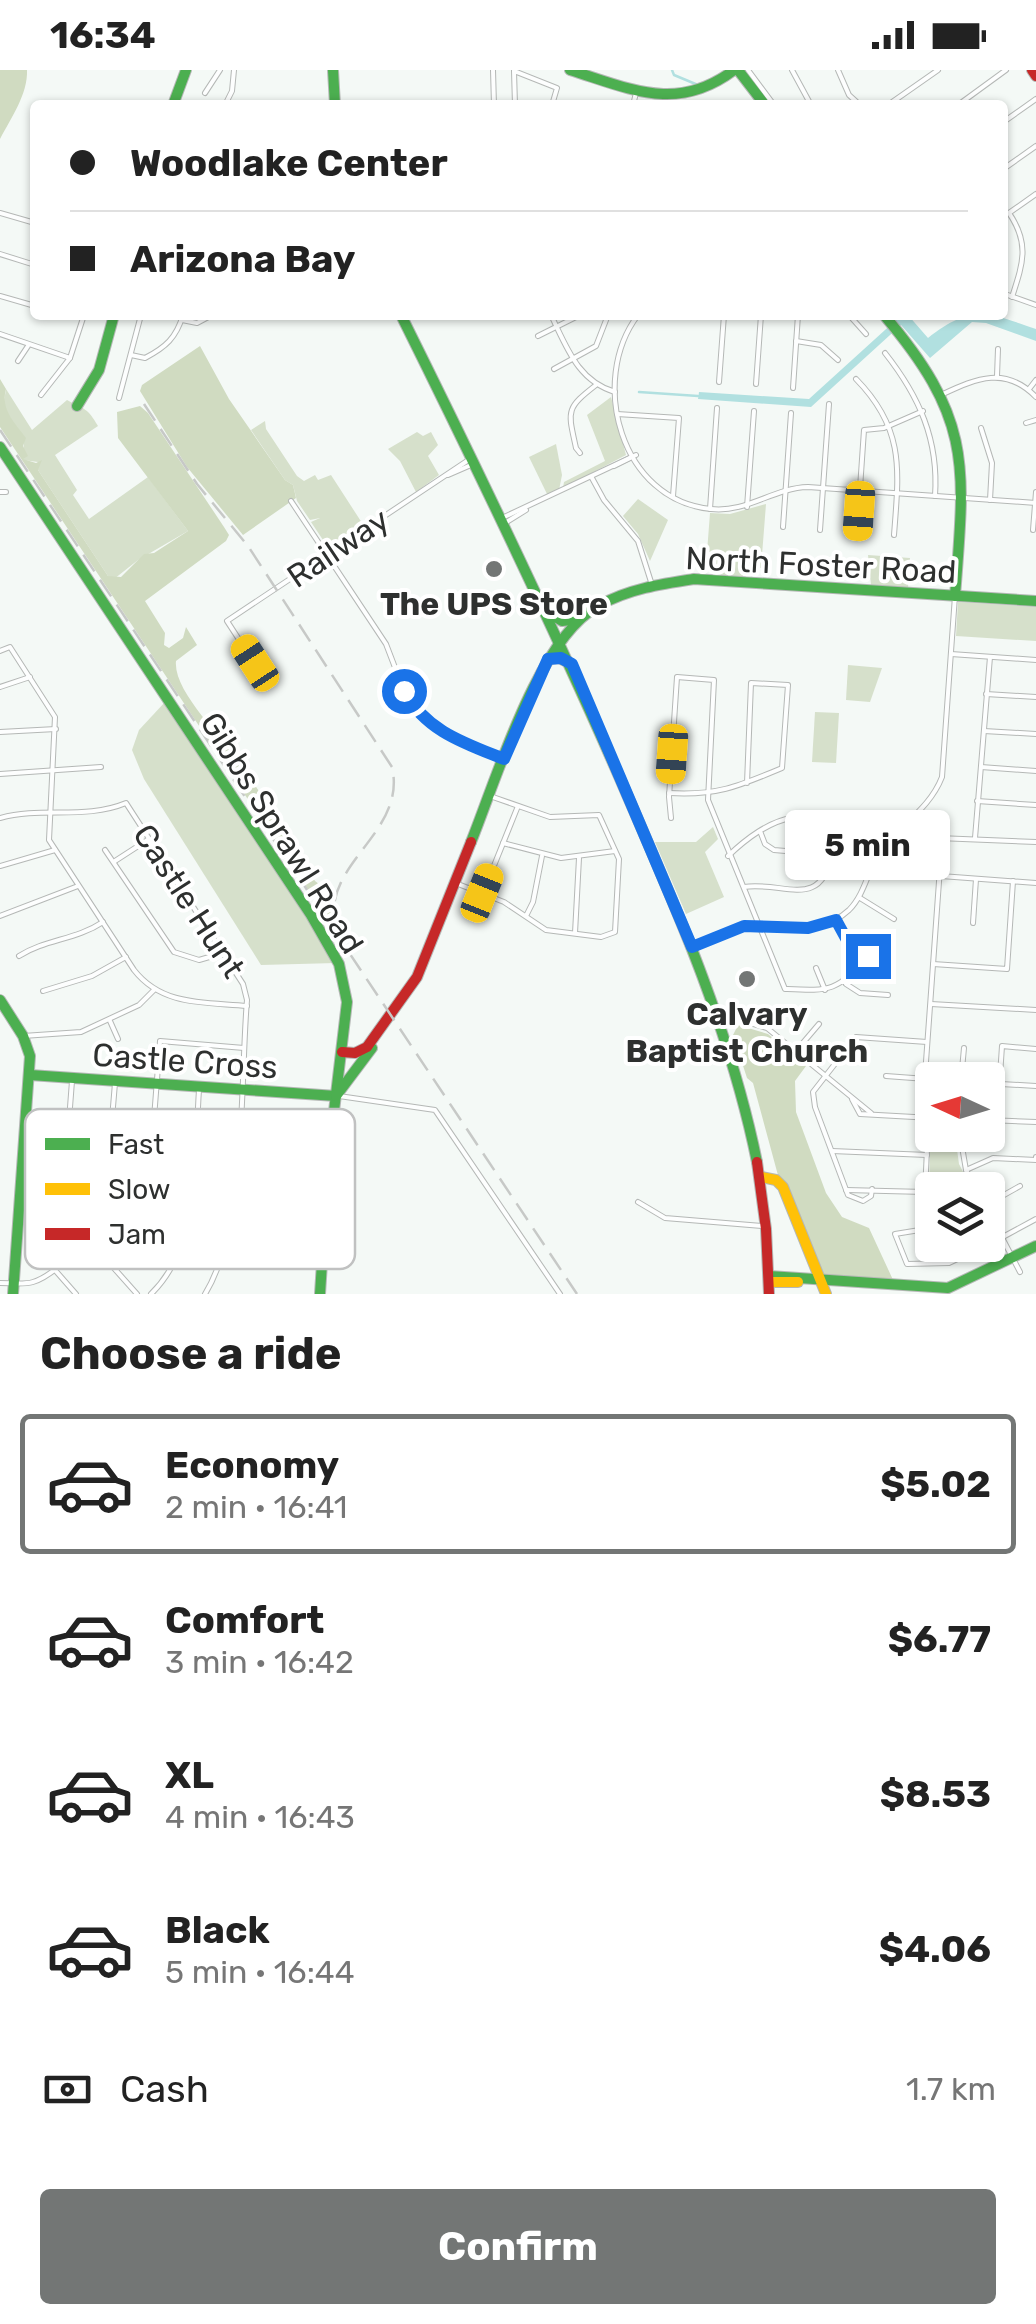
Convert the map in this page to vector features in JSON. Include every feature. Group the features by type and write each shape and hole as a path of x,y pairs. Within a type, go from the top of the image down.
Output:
{"main road":[{"path":"175,100 185,70"},
{"path":"332,70 335,100"},
{"path":"570,70 637,100 702,89 733,70 760,100"},
{"path":"76,406 99,370 113,320"},
{"path":"404,320 572,664 724,1024 746,1101 761,1177 770,1284 808,1281 824,1288 921,1291 958,1285 1036,1246"},
{"path":"890,322 922,358 943,394 959,445 962,498 956,596"},
{"name":"Gibbs Sprawl Road","path":"2,454 331,947 347,995 335,1109"},
{"path":"517,550 560,638"},
{"name":"North Foster Road","path":"336,1096 347,1092 424,962 548,659 560,638 580,619 610,600 652,585 714,580 1036,602"},
{"path":"552,615 563,622 580,619"},
{"path":"548,659 561,658 572,664"},
{"path":"0,1000 30,1052 27,1109"},
{"path":"342,1052 364,1050 384,1027"},
{"name":"Castle Cross","path":"30,1074 336,1096"},
{"path":"11,1285 25,1130"},
{"path":"761,1177 776,1180 783,1187 824,1288"},
{"name":"Gibbs Sprawl Road","path":"320,1294 322,1269"}],"street":[{"path":"206,93 220,70"},
{"path":"228,100 234,70"},
{"path":"493,70 494,100"},
{"path":"748,70 770,100"},
{"path":"792,70 809,100"},
{"path":"838,70 855,100"},
{"path":"895,100 938,70"},
{"path":"965,100 1005,70"},
{"path":"514,100 514,72 557,88 553,100"},
{"path":"1008,118 1036,99"},
{"path":"1008,166 1036,146"},
{"path":"1012,297 1025,251 1021,231 1009,213 1036,194"},
{"path":"0,213 30,222"},
{"path":"0,254 30,263"},
{"path":"0,296 30,305"},
{"path":"1008,296 1036,305"},
{"path":"41,395 70,358 82,320"},
{"path":"119,398 140,320"},
{"path":"130,355 146,358 168,345 181,320"},
{"path":"554,320 574,360 596,385 615,392"},
{"path":"538,336 570,320"},
{"path":"554,369 596,346 606,320"},
{"path":"635,320 620,349 615,392 617,414 633,457 648,480 673,498 710,509 747,506 785,490 823,488 1036,503"},
{"path":"719,382 724,320"},
{"path":"756,384 761,320"},
{"path":"793,388 798,320"},
{"path":"853,320 866,334"},
{"path":"0,334 70,358"},
{"path":"796,341 821,345 838,360"},
{"path":"18,361 28,346"},
{"path":"997,376 998,349"},
{"path":"885,353 923,411 935,456 936,496"},
{"path":"943,394 980,378 997,376 1036,397"},
{"path":"856,378 889,426 898,460 894,535"},
{"path":"1005,386 1007,378"},
{"path":"1028,390 1036,380"},
{"path":"580,452 569,411 573,402 596,385"},
{"path":"820,530 829,404"},
{"path":"710,509 717,408"},
{"path":"747,506 754,411"},
{"path":"857,532 864,430 889,426 923,411"},
{"path":"782,526 791,413"},
{"path":"617,414 679,418 673,498"},
{"path":"1026,423 1036,420"},
{"path":"981,428 992,463 990,500"},
{"path":"504,521 633,457"},
{"name":"Railway","path":"264,678 227,621 474,460"},
{"path":"592,478 638,541 652,585"},
{"path":"1033,530 1036,492"},
{"path":"292,501 386,644 415,709 447,735 504,759"},
{"path":"692,947 738,928 808,928 836,920 859,897 890,840 916,814 942,777 956,596"},
{"path":"0,651 10,648 52,710 56,729 48,836 126,958 154,990 180,1000 246,1006"},
{"path":"951,654 1036,660"},
{"path":"975,838 990,657"},
{"path":"0,687 30,677"},
{"path":"671,818 669,792 677,677 714,680 707,795 728,856 784,988 825,990 844,983 868,956"},
{"path":"669,792 707,795 746,783 782,768 788,685 751,682 746,783"},
{"path":"986,694 1036,697"},
{"path":"0,732 56,729"},
{"path":"984,731 1036,734"},
{"path":"981,767 1036,771"},
{"path":"0,774 100,768"},
{"path":"456,883 482,893 546,930 601,937 614,934 620,872 616,851 599,816 550,817 490,796"},
{"path":"978,801 1036,805"},
{"name":"Castle Hunt","path":"50,812 94,812 126,803 244,984 239,1109"},
{"path":"482,893 518,806"},
{"path":"0,818 50,812"},
{"path":"916,814 938,838 939,876 925,1062"},
{"path":"728,856 760,831 800,816 852,819 876,827 890,840 898,858 899,876"},
{"path":"760,831 765,844 774,850 851,858 871,869"},
{"path":"938,838 1036,842"},
{"path":"114,862 148,839"},
{"path":"503,844 542,856 579,858 616,851"},
{"path":"0,866 54,850"},
{"path":"105,850 174,952 199,960 223,953"},
{"path":"742,888 813,888 823,881 832,855"},
{"path":"526,916 533,902 542,856"},
{"path":"574,934 579,858"},
{"path":"939,876 1036,883"},
{"path":"973,923 976,878"},
{"path":"933,964 1007,968 1013,881"},
{"path":"0,916 78,886"},
{"path":"859,897 894,919"},
{"path":"836,920 848,942 868,956 891,958"},
{"path":"19,956 38,945 77,936 102,922"},
{"path":"43,991 92,976 126,958"},
{"path":"816,968 825,990"},
{"path":"844,983 860,992 888,995"},
{"path":"24,1036 77,1033 139,1005 154,990"},
{"path":"930,1004 1036,1010"},
{"path":"109,1020 118,1039"},
{"path":"724,1024 740,1020 760,1025 872,1113 915,1116"},
{"path":"796,1051 819,1024"},
{"path":"872,1189 871,1196 863,1201 854,1200 846,1190 812,1096 856,1037 927,1042"},
{"path":"156,1109 160,1041 244,1048"},
{"path":"1001,1062 1002,1046 1036,1049"},
{"path":"963,1062 964,1048"},
{"path":"886,1076 915,1078"},
{"path":"70,1109 72,1078"},
{"path":"113,1109 115,1080"},
{"path":"1005,1084 1036,1086"},
{"path":"197,1109 199,1086"},
{"path":"347,1092 435,1110 560,1294"},
{"path":"1005,1120 1036,1122"},
{"path":"832,1151 927,1155"},
{"path":"846,1190 924,1192 927,1152"},
{"path":"963,1152 966,1170 993,1158 1036,1159"},
{"path":"1005,1194 1020,1186"},
{"path":"638,1202 666,1218 767,1226"},
{"path":"1005,1236 1036,1219"},
{"path":"915,1231 895,1234 906,1264 951,1262"},
{"path":"1005,1244 1020,1272"},
{"path":"11,1285 37,1281 54,1269 76,1294"},
{"path":"152,1294 172,1269"},
{"name":"Castle Hunt","path":"205,1294 216,1269"},
{"path":"116,1270 137,1294"}],"green space":[{"path":"0,70 27,70 27,79 0,139"},
{"path":"200,346 229,399 285,480 293,485 296,498 243,535 187,467 140,391 142,385"},
{"path":"0,379 6,389 7,410 26,438 23,446 28,456 23,459 36,463 42,460 38,470 108,576 121,577 144,554 154,553 188,531 118,438 117,412 140,406 148,413 229,535 145,601 165,633 164,645 169,648 183,638 186,627 197,645 176,661 182,686 240,763 315,881 333,895 329,905 335,930 0,427"},
{"path":"6,389 32,430 67,400 85,410 98,426 55,455 77,490 73,495 89,519 148,477 188,531 114,579 108,576 38,470 38,462 23,460 24,439 3,407"},
{"path":"611,397 626,455 563,488 564,482 605,461 587,415"},
{"path":"265,421 266,429 297,476 304,481 315,475 318,480 331,475 364,526 332,547 327,546 311,522 320,518 310,520 297,501 293,485 285,480 251,430"},
{"path":"417,432 423,436 431,432 438,445 428,456 439,475 416,492 400,461 388,449"},
{"path":"556,444 562,475 559,490 548,496 529,457"},
{"path":"638,499 668,520 650,561 638,534 623,516"},
{"path":"766,504 761,568 743,567 743,577 714,574 715,553 707,552 710,513 730,514"},
{"path":"868,555 910,558 908,588 871,585"},
{"path":"958,602 1036,607 1036,641 956,636"},
{"path":"848,665 882,668 870,702 846,700"},
{"path":"165,702 336,963 261,965 144,779 132,750 139,730"},
{"path":"815,712 839,713 836,763 812,762"},
{"path":"713,827 718,839 705,852 724,897 686,914 655,842 696,842"},
{"path":"738,1025 768,1034 806,1066 795,1081 796,1112 826,1193 842,1217 869,1228 894,1282 823,1278 779,1179 753,1083 747,1078 733,1035"},
{"path":"930,1152 957,1152 963,1172 929,1172"}],"water":[{"path":"1008,319 1036,329 1036,341 986,323 972,322 930,358 901,325 811,407 698,399 699,392 809,399 896,320 912,320 928,338 956,320"}],"waterway":[{"path":"672,70 674,75 698,85"},
{"path":"639,392 698,396"}],"railway":[{"path":"144,404 197,484 248,546 392,767 393,791 387,813 338,889 334,910 338,934"},
{"path":"0,430 577,1294"}],"traffic: fast":[{"path":"175,100 186,70"},
{"path":"333,70 335,100"},
{"path":"570,70 634,90 673,94 693,91 734,70"},
{"path":"738,70 761,100"},
{"path":"77,406 99,370 113,320"},
{"path":"403,320 546,615 666,886 718,1022 757,1162"},
{"path":"888,320 934,385 957,446 961,512 955,596"},
{"path":"0,447 311,915 339,964 347,1002 334,1109"},
{"path":"471,842 538,679 576,623 609,600 645,588 694,579 1036,601"},
{"path":"552,615 562,621 580,619"},
{"path":"548,659 559,658 571,664"},
{"path":"0,1000 23,1036 30,1056 26,1109"},
{"path":"336,1096 372,1048"},
{"path":"30,1075 336,1096"},
{"path":"13,1294 25,1126"},
{"path":"769,1276 948,1288 1036,1246"},
{"path":"320,1294 322,1269"}],"traffic: slow":[{"path":"761,1177 776,1180 783,1187 826,1294"},
{"path":"770,1282 798,1282"}],"traffic: jam":[{"path":"1032,70 1036,76"},
{"path":"342,1052 355,1053 367,1047 417,977 471,842"},
{"path":"757,1162 769,1294"}],"place":[{"name":"The UPS Store","path":"494,569"},
{"name":"Calvary Baptist Church","path":"747,979"}],"route":[{"path":"404,691 415,709 438,730 504,759 548,659 566,660 572,664 692,947 744,926 799,929 836,920 848,942 868,956"}]}
